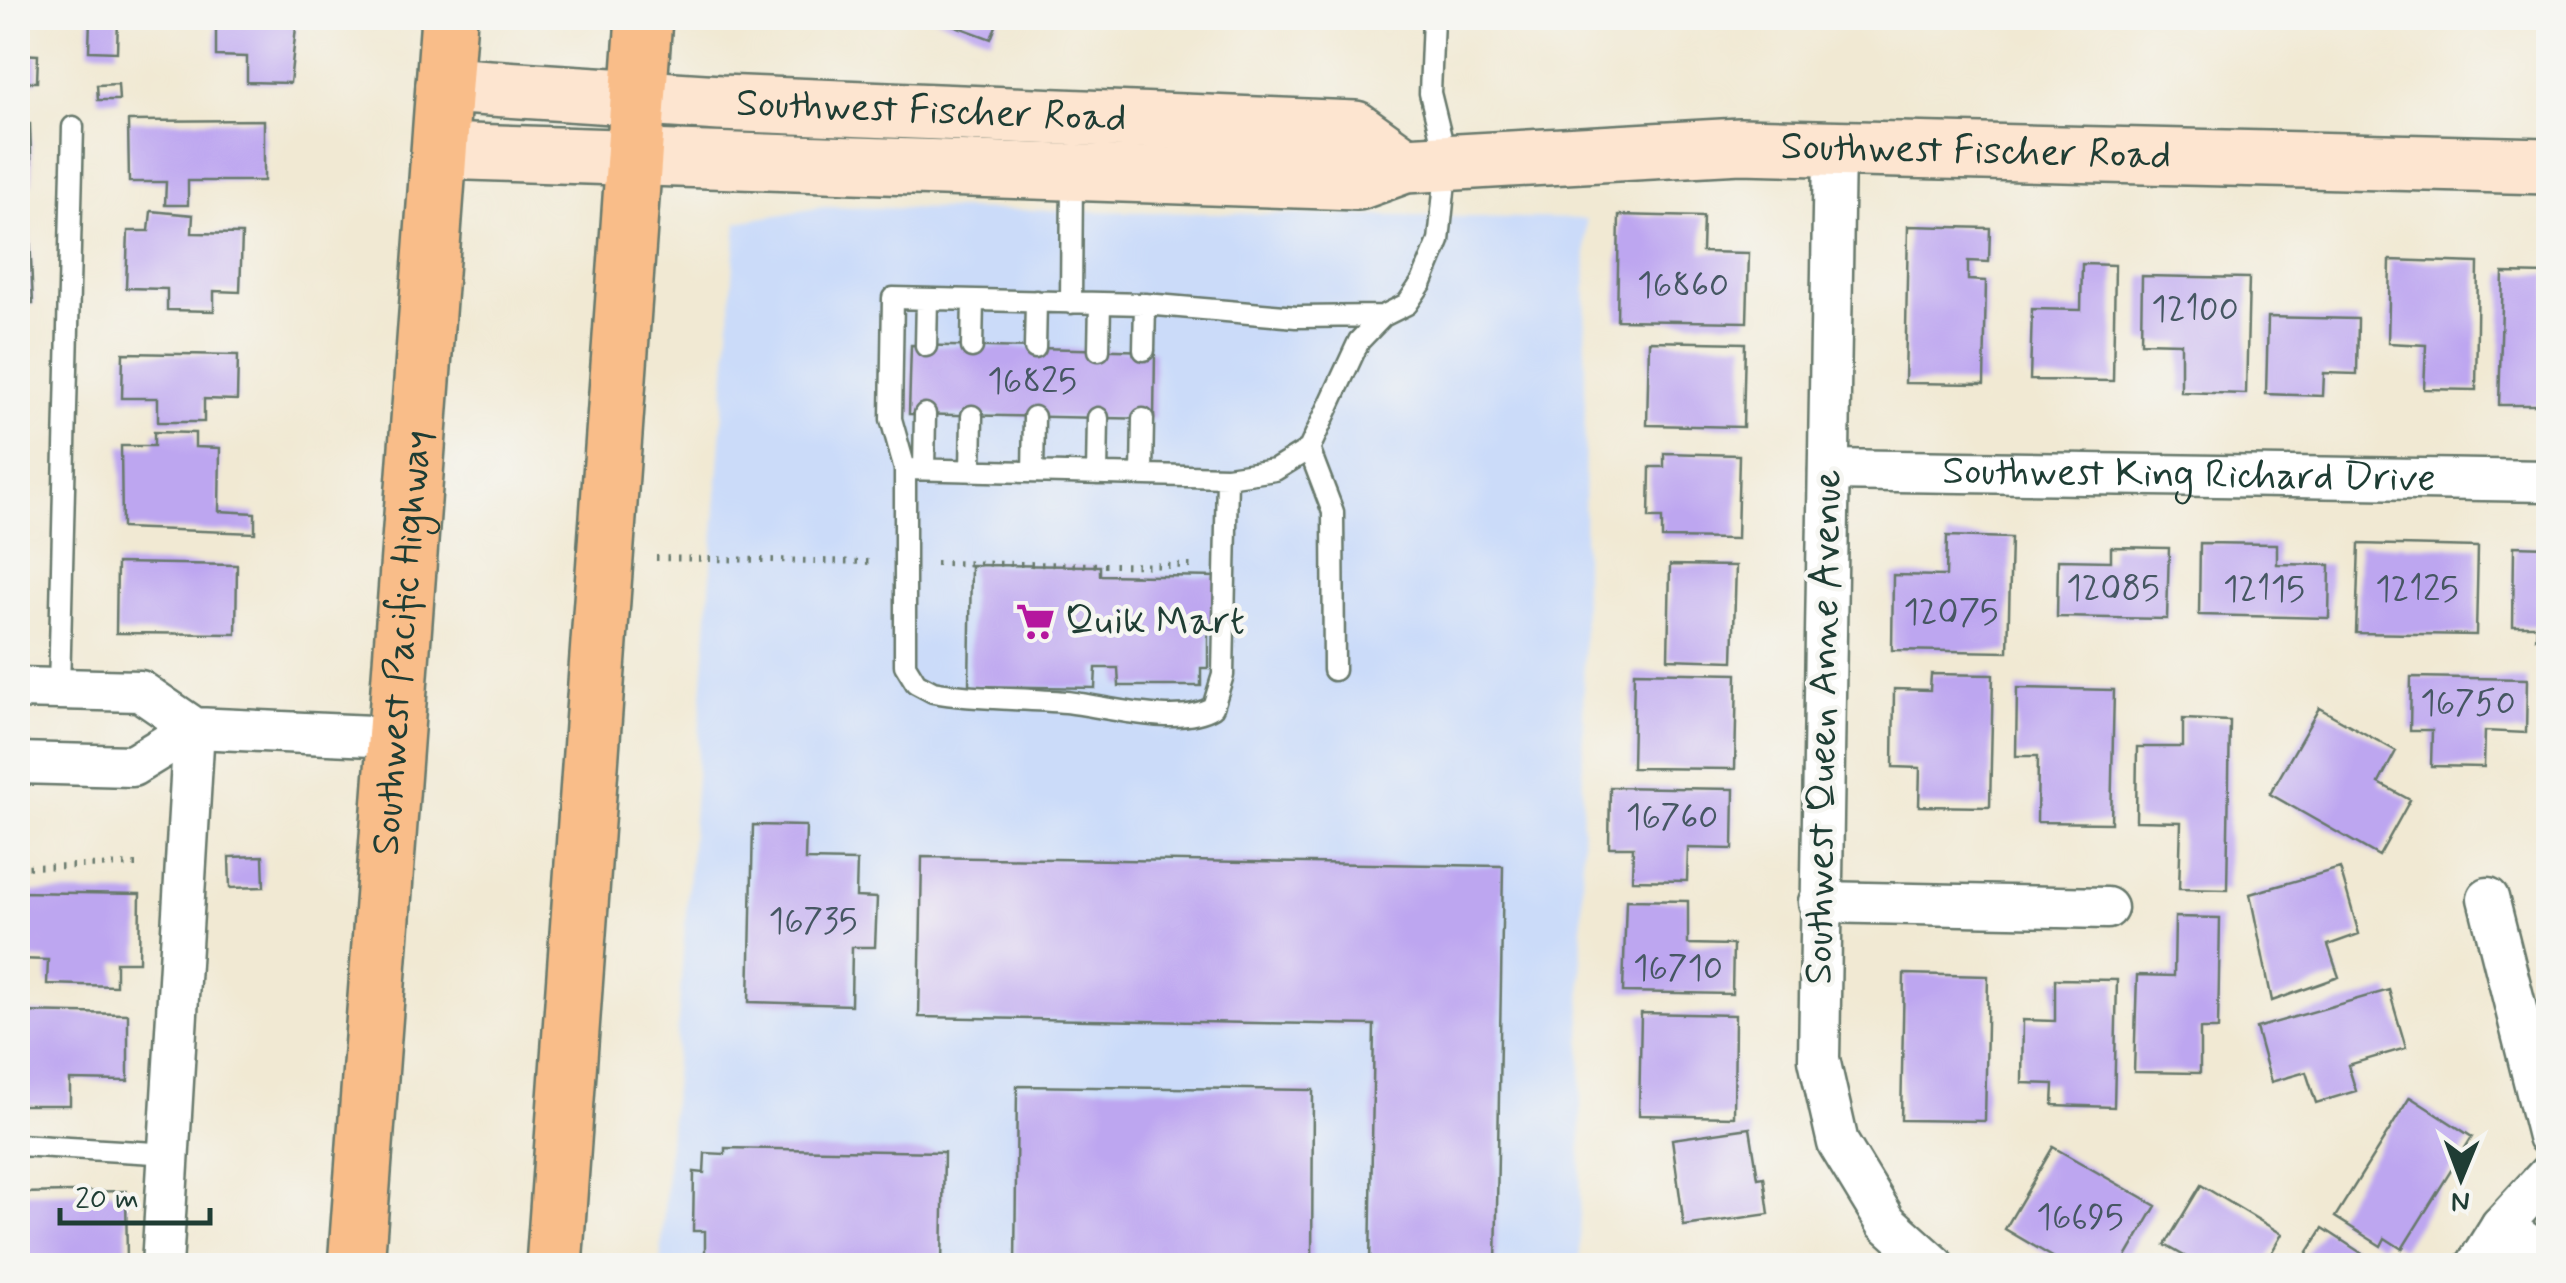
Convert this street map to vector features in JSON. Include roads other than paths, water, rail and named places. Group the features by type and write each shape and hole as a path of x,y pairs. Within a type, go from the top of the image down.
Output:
{"highway":[{"name":"Southwest Pacific Highway","path":"356,1266 449,18"},
{"path":"554,1266 644,18"}],"street":[{"name":"Southwest Fischer Road","path":"444,85 639,98 1354,129 1426,164"},
{"name":"Southwest Fischer Road","path":"440,151 1358,182 1426,164 1740,146 2548,166"},
{"name":"Southwest Queen Anne Avenue","path":"1834,150 1819,1059 1838,1144 1886,1222 1935,1266"},
{"name":"Southwest King Richard Drive","path":"1829,470 2548,481"},
{"path":"18,688 140,691 194,728 395,737"},
{"path":"18,763 132,766 194,728"},
{"path":"162,1266 172,1154 194,728"},
{"path":"2488,898 2548,1136"},
{"path":"1819,902 2108,908"},
{"path":"2476,1266 2501,1226 2548,1175"},
{"path":"2501,1226 2548,1258"}],"lane":[{"path":"915,469 1227,477 1275,470 1309,449 1359,341 1383,316 1407,304 1422,282 1440,241 1426,164 1433,18"},
{"path":"59,689 73,127"},
{"path":"1070,303 1072,174"},
{"path":"915,469 891,419 894,298 1144,304 1296,316 1383,316"},
{"path":"926,346 927,298"},
{"path":"972,347 973,300"},
{"path":"1035,348 1036,301"},
{"path":"1099,350 1100,303"},
{"path":"1144,304 1144,350"},
{"path":"925,414 915,469 905,665 916,683 933,692 965,698 1065,702 1142,714 1201,714 1213,707 1219,695 1227,477"},
{"path":"971,470 972,416"},
{"path":"1033,472 1034,417"},
{"path":"1097,474 1098,418"},
{"path":"1142,419 1142,474"},
{"path":"1309,449 1333,512 1334,670"},
{"path":"18,1145 172,1154"}],"place":[{"name":"Quik Mart","path":"1035,622"}]}
